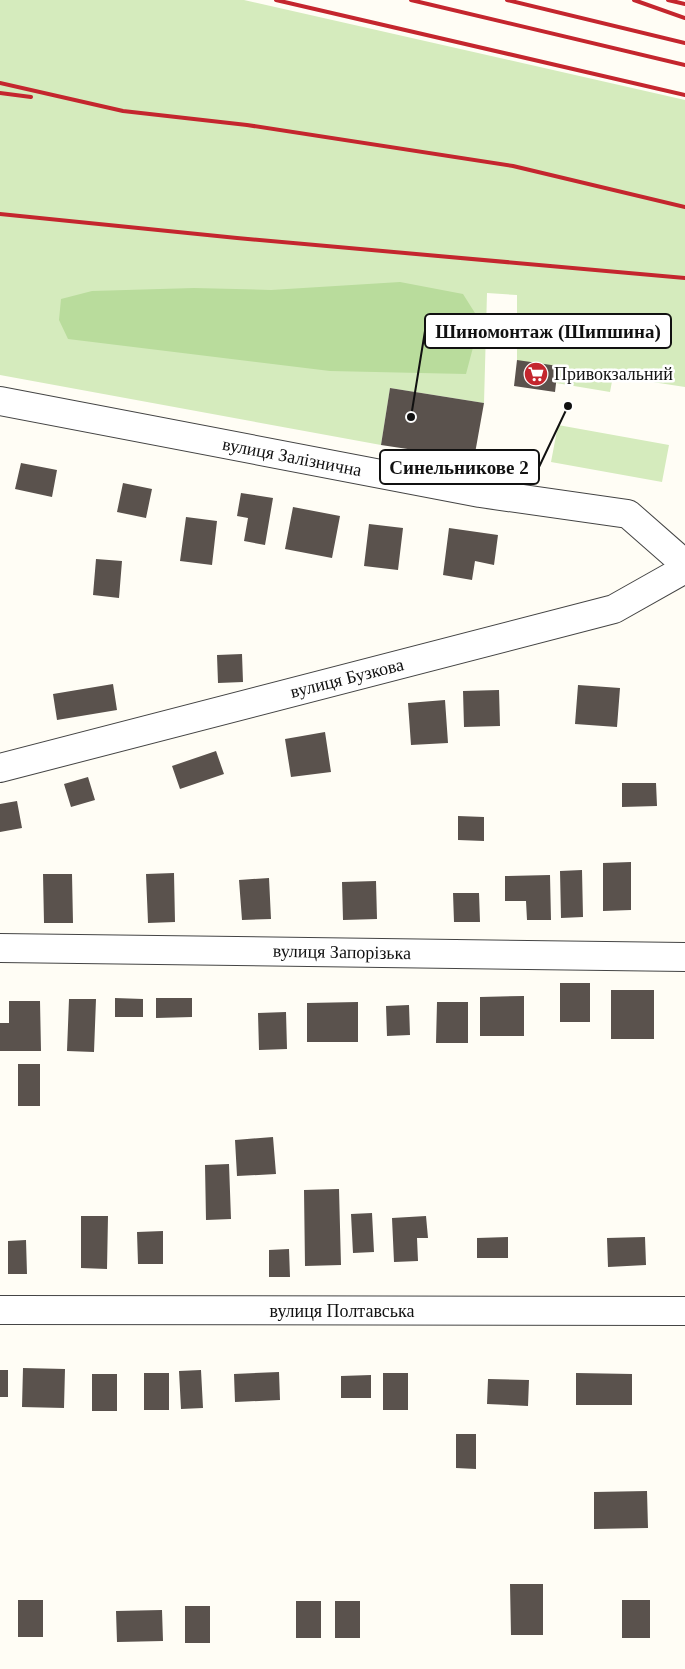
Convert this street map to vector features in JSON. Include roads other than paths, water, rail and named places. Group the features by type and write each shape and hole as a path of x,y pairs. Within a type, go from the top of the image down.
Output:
{"street":[{"name":"вулиця Залізнична","path":"0,401 480,493 628,514 685,564"},
{"name":"вулиця Бузкова","path":"0,768 614,609 685,569"},
{"name":"вулиця Запорізька","path":"0,948 685,957"},
{"name":"вулиця Полтавська","path":"0,1310 685,1311"}],"railway":[{"path":"276,0 685,95"},
{"path":"411,0 685,65"},
{"path":"507,0 685,43"},
{"path":"634,0 685,18"},
{"path":"668,0 685,4"},
{"path":"0,83 123,111 247,125 513,166 685,207"},
{"path":"0,93 31,97"},
{"path":"0,214 237,238 685,278"}],"place":[{"name":"Привокзальний","path":"536,374"},
{"name":"Синельникове 2","path":"568,406"},
{"name":"Шиномонтаж (Шипшина)","path":"411,417"}]}
